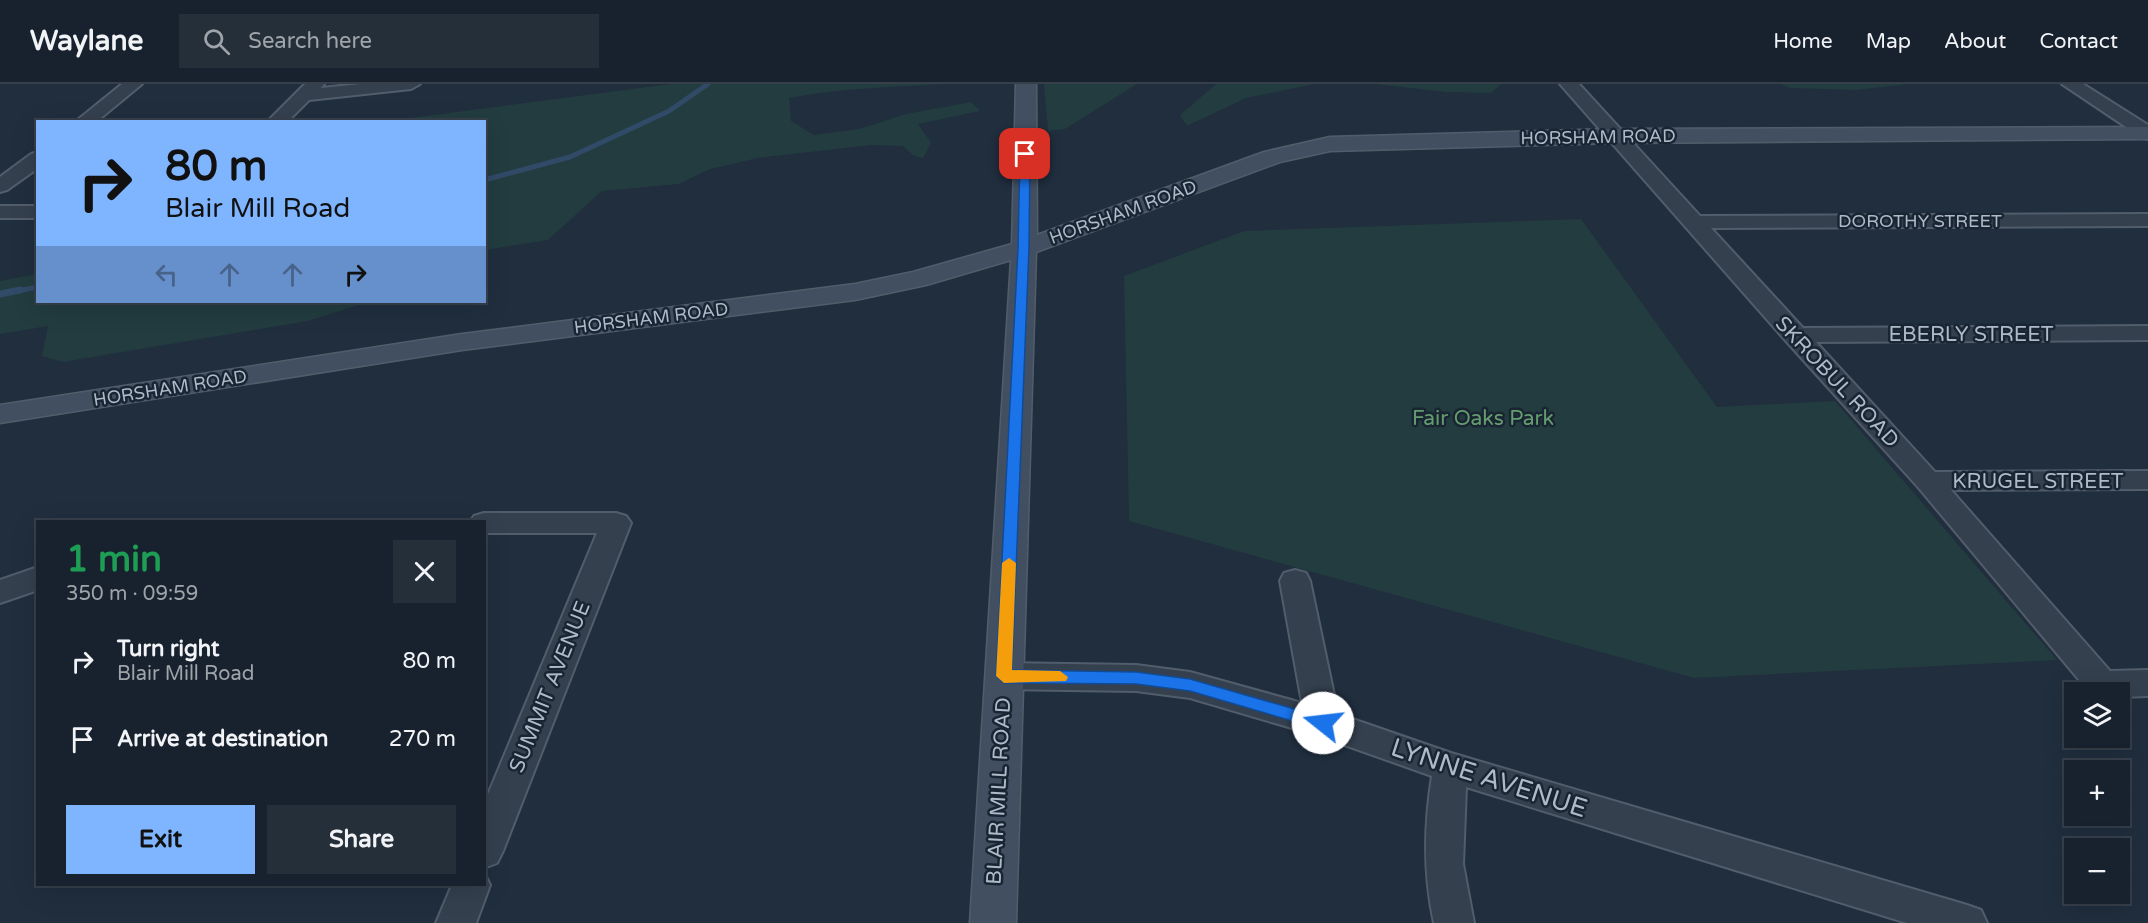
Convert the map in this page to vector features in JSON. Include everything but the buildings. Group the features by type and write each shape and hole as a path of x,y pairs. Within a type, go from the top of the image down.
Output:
{"street":[{"path":"87,120 133,84"},
{"path":"278,120 309,90 411,84"},
{"name":"BLAIR MILL ROAD","path":"993,923 1024,248 1026,84"},
{"name":"SKROBUL ROAD","path":"1569,84 1793,335 1928,481 2102,684 2148,683"},
{"path":"2071,84 2148,133"},
{"name":"HORSHAM ROAD","path":"0,414 462,342 855,292 916,279 1024,248 1300,148 1330,144 1615,136 2148,133"},
{"path":"0,186 36,159"},
{"path":"0,212 36,212"},
{"name":"DOROTHY STREET","path":"1692,222 2148,220"},
{"name":"EBERLY STREET","path":"1793,335 2148,333"},
{"name":"KRUGEL STREET","path":"1928,481 2148,480"},
{"name":"SUMMIT AVENUE","path":"486,523 616,523 486,846"},
{"path":"0,592 36,579"},
{"path":"1295,581 1323,723"},
{"name":"LYNNE AVENUE","path":"1004,676 1136,678 1190,685 1323,723 1451,768 1967,923"},
{"path":"1451,768 1442,820 1442,854 1445,888 1454,923"},
{"path":"456,923 471,886"}],"green space":[{"path":"670,84 946,84 848,90 789,98 791,121 814,135 859,129 906,114 971,102 980,111 918,124 931,143 923,158 914,156 903,146 871,145 758,158 710,169 679,184 602,191 548,240 486,250 486,120 395,120"},
{"path":"1044,84 1137,84 1065,129 1048,131"},
{"path":"1216,84 1315,84 1246,98 1187,126 1180,115"},
{"path":"1375,84 1502,84 1491,93 1445,92"},
{"path":"1780,84 1907,84 1857,90 1790,88"},
{"name":"Fair Oaks Park","path":"1581,219 1717,407 1835,401 2057,660 1694,678 1129,521 1124,276 1244,231"},
{"path":"36,274 36,303 365,303 308,321 63,362 42,356 48,326 0,334 0,281"}],"waterway":[{"path":"486,179 570,157 669,111 708,84"},
{"path":"12,292 36,287"},
{"path":"0,294 20,290"}],"slow traffic":[{"path":"1009,563 1004,676 1060,677"}],"route":[{"path":"1025,154 1024,248 1004,676 1136,678 1190,685 1323,723"}]}
